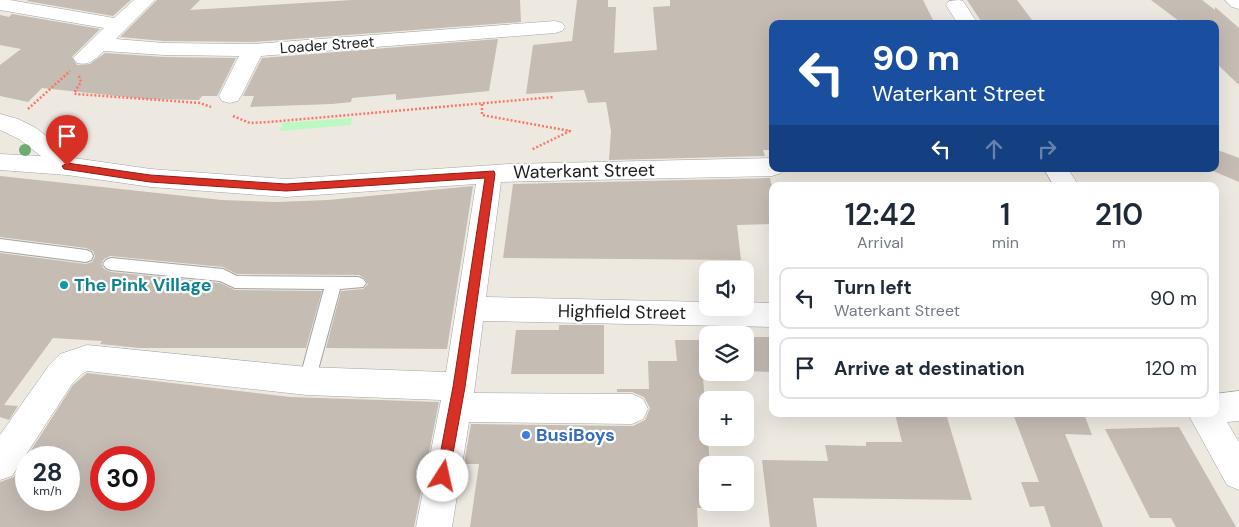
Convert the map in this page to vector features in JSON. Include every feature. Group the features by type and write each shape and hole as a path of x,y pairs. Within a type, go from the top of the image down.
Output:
{"street":[{"path":"86,56 145,0"},
{"path":"1235,0 1239,3"},
{"path":"0,4 119,25"},
{"path":"956,5 965,20"},
{"name":"Loader Street","path":"86,56 182,50 253,50 555,27"},
{"path":"229,105 253,50"},
{"path":"0,149 11,125 34,138 67,166"},
{"name":"Waterkant Street","path":"0,162 67,166 150,178 286,188 490,174 769,167"},
{"path":"434,527 471,309 490,174"},
{"name":"Highfield Street","path":"471,309 769,315"},
{"path":"0,464 61,374 71,364 82,359 94,357 234,374 457,397 632,409"},
{"path":"1219,408 1239,406"},
{"path":"1206,417 1239,472"}],"lane":[{"path":"0,245 86,256"},
{"path":"111,264 223,275 235,282 358,283"},
{"path":"307,381 334,282"}],"path":[{"path":"86,56 81,82 74,91 76,94 200,103 212,108"},
{"path":"11,125 86,56"},
{"path":"229,105 250,123 260,123 554,97"},
{"path":"482,104 482,115 570,131 525,152"}],"green space":[{"path":"352,118 351,125 280,131 282,123"}],"building":[{"path":"28,0 131,0 113,16"},
{"path":"157,0 200,0 190,10 352,0 520,0 521,22 253,42 164,41 120,37"},
{"path":"577,0 608,0 608,7 616,7 614,53 657,50 653,7 670,6 670,0 923,0 933,20 769,20 769,150 763,150 765,156 609,160 611,131 606,102 588,103 584,90 526,94 533,45 572,41"},
{"path":"967,0 1017,0 1032,20 980,20"},
{"path":"1151,0 1202,0 1215,10 1215,7 1239,28 1239,85 1219,66 1219,20 1178,20"},
{"path":"12,14 100,29 72,57 77,65 90,64 105,53 164,57 236,58 217,96 202,96 199,100 146,99 42,88 28,102 0,96 0,65 21,49 0,45 0,15 9,17"},
{"path":"498,39 489,91 396,100 396,94 352,98 351,102 332,104 250,107 254,96 243,96 262,58"},
{"path":"1219,150 1239,158 1239,182 1215,172 1219,172"},
{"path":"0,176 222,200 276,202 328,200 473,186 447,349 326,348 341,291 363,289 368,284 359,275 237,274 223,267 110,256 104,259 101,264 104,269 111,272 220,283 235,290 322,291 306,348 139,348 100,344 102,341 53,338 4,405 18,406 9,420 0,417 0,253 86,264 92,262 95,257 93,251 86,248 0,237"},
{"path":"770,178 769,224 737,225 741,260 503,258 513,184"},
{"path":"559,325 604,325 604,374 511,374 516,330 559,330"},
{"path":"754,337 769,337 769,372 754,371"},
{"path":"675,340 699,340 699,381 703,381 704,391 699,391 699,446 708,446 709,456 699,456 698,527 470,527 479,464 464,464 471,424 633,426 645,420 650,408 644,397 632,392 617,392 617,389 649,389 648,361 677,361"},
{"path":"87,373 290,397 439,402 414,527 0,527 0,482 15,475 15,511 80,511 80,446 34,446 73,385"},
{"path":"896,417 947,417 972,500 813,498 817,527 770,527 762,460 828,461 825,445 866,446 866,442 902,442"},
{"path":"1014,417 1085,417 1092,435 1065,434 1103,527 1051,527 1044,506 1030,507 1021,482 1039,482"},
{"path":"1179,427 1236,527 1176,527 1171,518 1150,518 1105,429"}],"place":[{"name":"The Pink Village","path":"64,285"},
{"name":"BusiBoys","path":"526,435"}],"route":[{"path":"67,166 150,178 286,188 490,174 459,387 443,476"}]}
